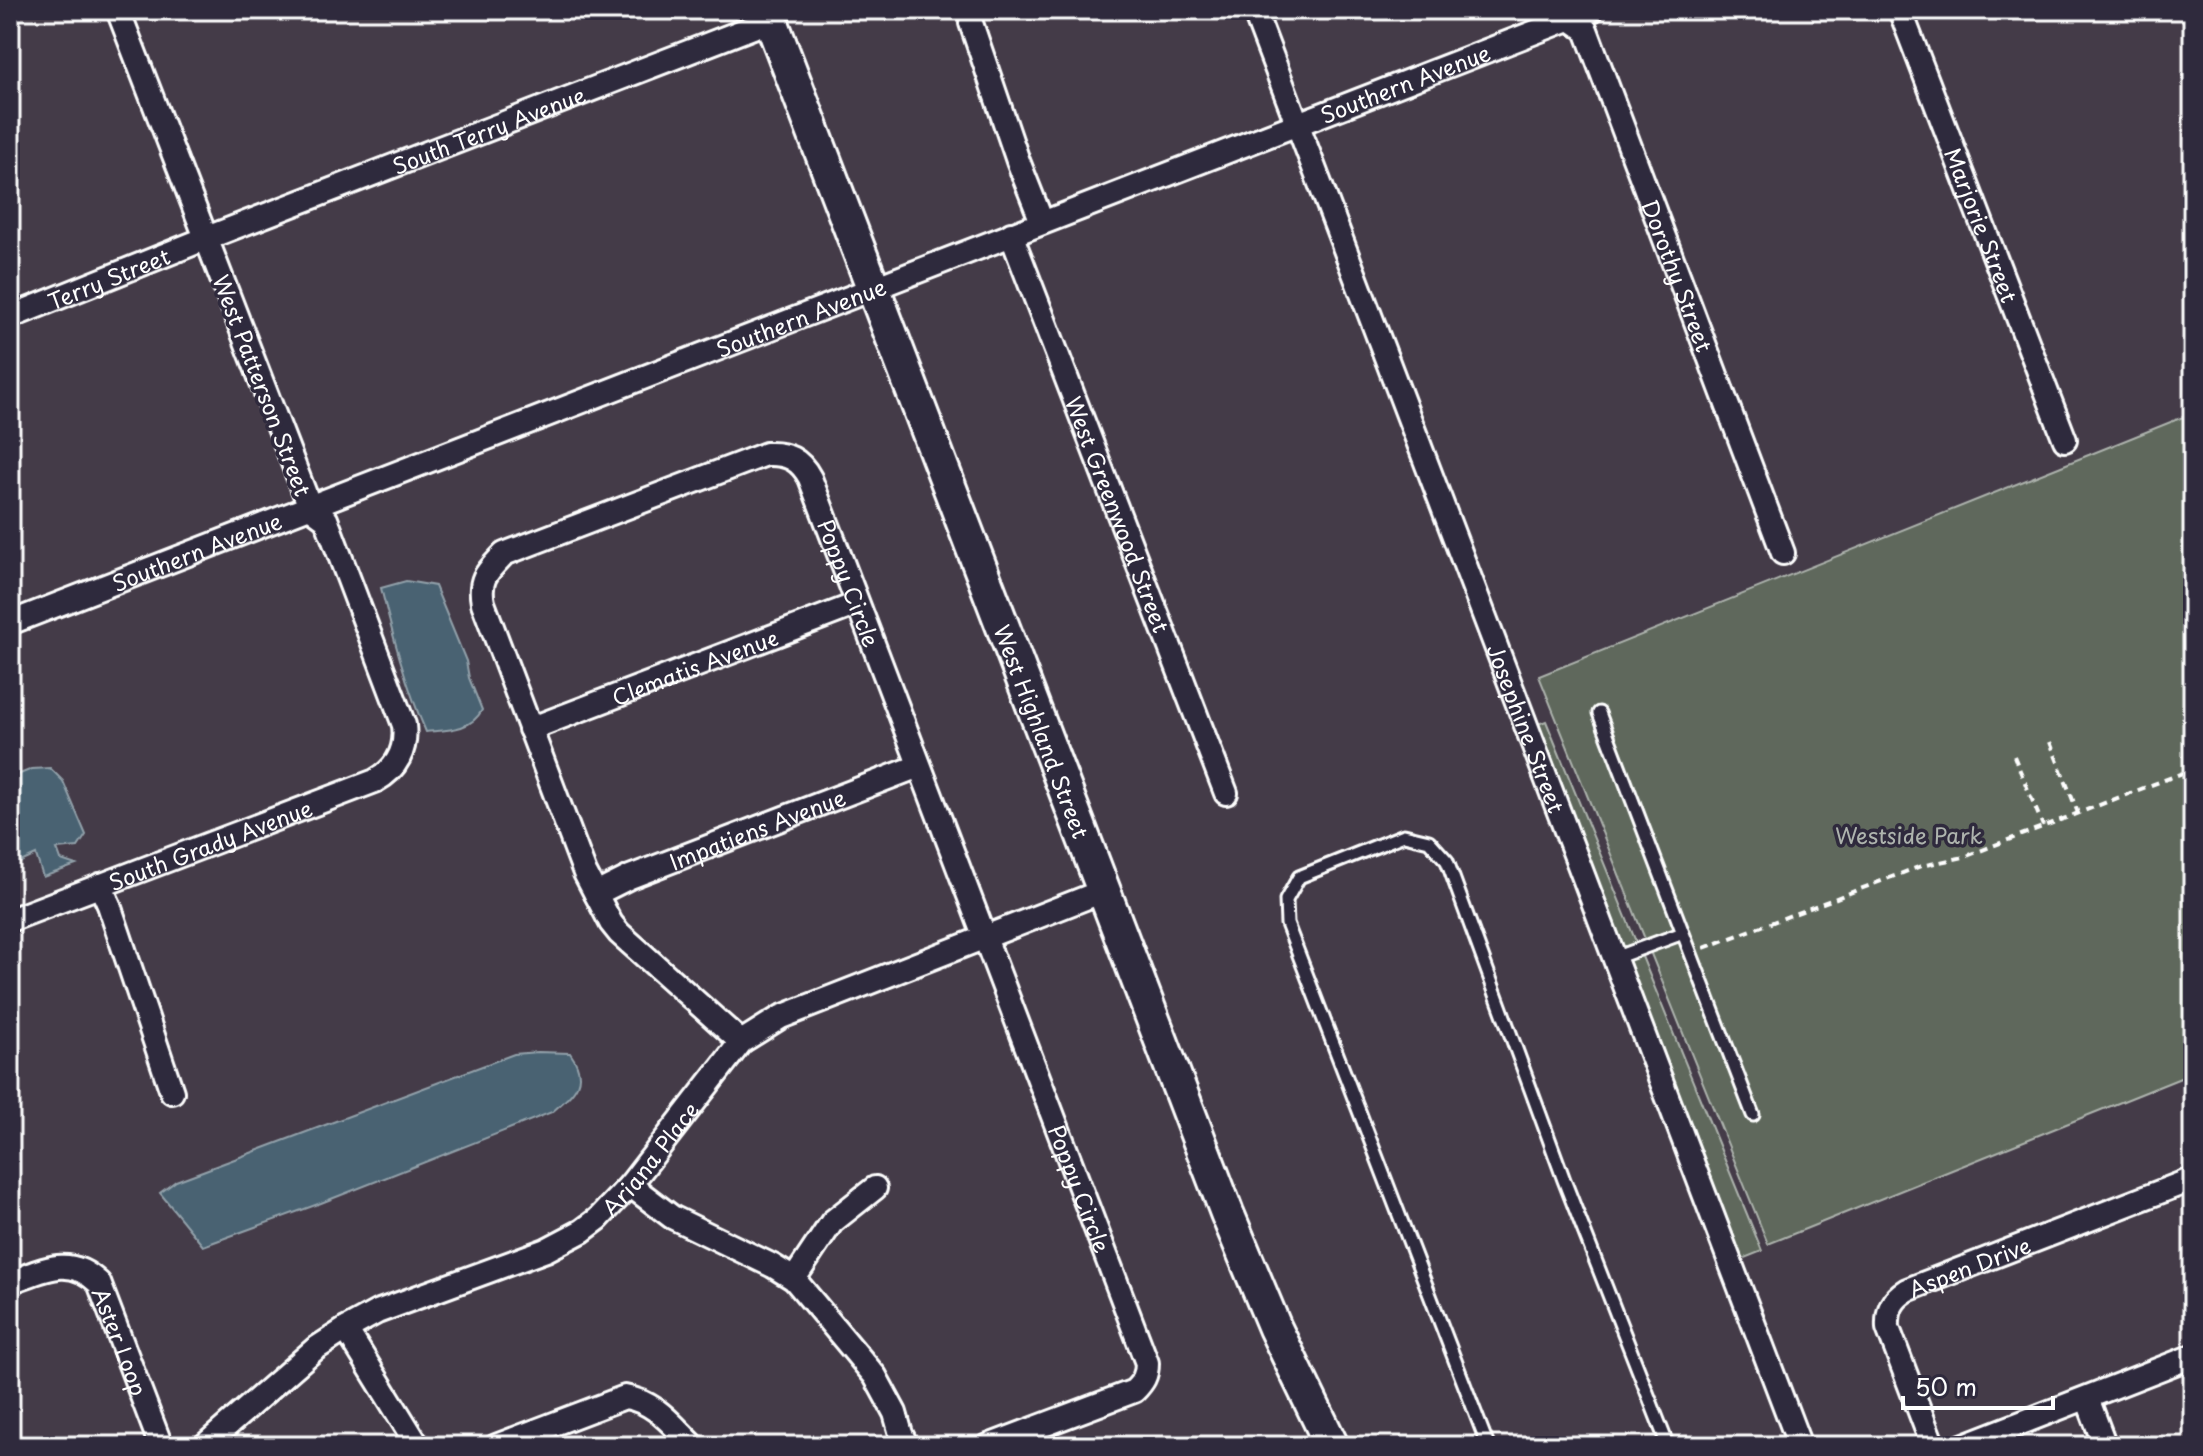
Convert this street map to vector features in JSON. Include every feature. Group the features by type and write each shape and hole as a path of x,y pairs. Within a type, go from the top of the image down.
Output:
{"street":[{"name":"West Patterson Street","path":"118,10 310,507 326,519 404,725 406,740 400,755"},
{"name":"Josephine Street","path":"1254,10 1800,1446"},
{"name":"Southern Avenue","path":"10,623 1297,124 1563,14 1592,10"},
{"name":"Marjorie Street","path":"1900,10 2065,440"},
{"name":"Dorothy Street","path":"1563,14 1586,30 1783,553"},
{"name":"South Terry Avenue","path":"207,238 769,15"},
{"name":"West Highland Street","path":"769,15 1227,1213 1275,1328 1332,1446"},
{"path":"971,23 1042,222"},
{"name":"West Greenwood Street","path":"1011,234 1226,793"},
{"name":"Terry Street","path":"10,317 207,238"},
{"name":"Poppy Circle","path":"741,1042 611,923 585,873 480,591 487,571 504,554 766,454 779,454 804,466 810,478 1147,1363 1143,1382 1134,1391 988,1446"},
{"name":"Clematis Avenue","path":"530,729 857,604"},
{"name":"South Grady Avenue","path":"10,920 375,781 394,767 400,755"},
{"name":"Impatiens Avenue","path":"596,894 630,877 919,766"},
{"path":"100,885 172,1092"},
{"name":"Ariana Place","path":"204,1446 315,1349 346,1329 377,1312 546,1250 598,1219 630,1185 741,1042 789,1014 1103,891"},
{"name":"Aspen Drive","path":"1933,1446 1888,1328 1887,1314 1898,1295 2193,1179"},
{"path":"630,1185 672,1217 794,1279 875,1376 895,1413 907,1446"},
{"path":"794,1279 832,1222 875,1188"},
{"name":"Aster Loop","path":"10,1282 56,1266 67,1266 90,1274 99,1283 161,1446"},
{"path":"346,1329 418,1446"},
{"path":"1962,1446 2193,1356"},
{"path":"496,1446 625,1397 649,1404 694,1446"},
{"path":"2087,1398 2105,1446"}],"lane":[{"path":"1599,713 1753,1115"},
{"path":"1488,1446 1287,924 1286,900 1299,877 1404,835 1429,841 1447,861 1564,1180 1668,1446"},
{"path":"1615,958 1683,933"}],"path":[{"path":"2050,742 2078,813"},
{"path":"2014,756 2043,826"},
{"path":"1691,953 1921,866 1964,857 2193,769"}],"green space":[{"name":"Westside Park","path":"2193,413 2193,1073 1768,1244 1539,676"},
{"path":"1546,721 1762,1251 1742,1259 1538,724"}],"water":[{"path":"406,581 435,586 466,661 469,678 482,710 465,726 426,732 419,715 400,661 381,588"},
{"path":"50,768 63,781 86,835 78,847 57,849 61,860 76,865 43,877 36,855 10,867 10,778 32,769"},
{"path":"570,1053 579,1071 577,1086 552,1112 321,1203 203,1246 160,1193 176,1181 514,1054"}]}
